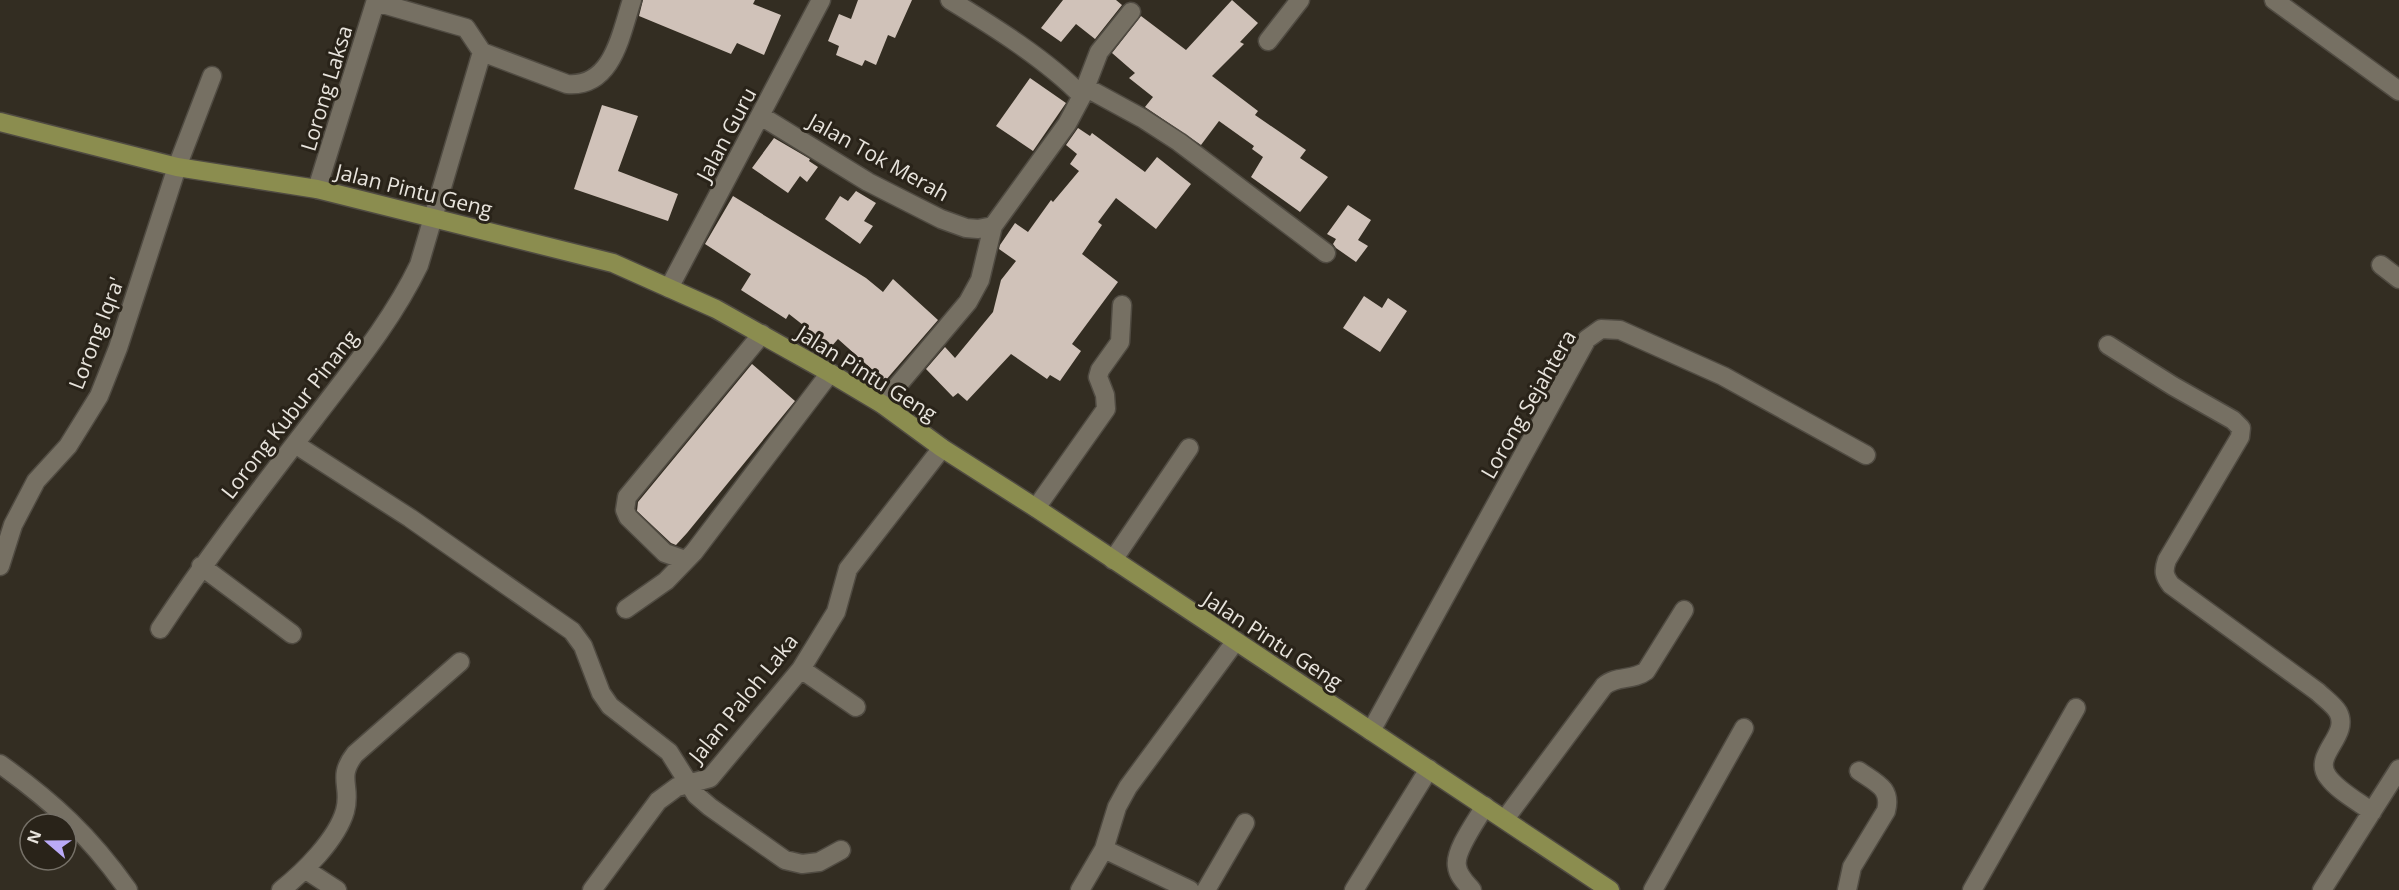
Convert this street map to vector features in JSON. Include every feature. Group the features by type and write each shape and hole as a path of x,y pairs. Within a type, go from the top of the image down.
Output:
{"main road":[{"name":"Jalan Pintu Geng","path":"0,122 177,168 318,189 613,263 716,309 882,404 942,448 1036,508 1610,890"}],"street":[{"path":"376,1 466,28 482,52 567,84 579,85 601,74 615,54 632,0"},
{"name":"Jalan Guru","path":"669,288 762,116 821,0"},
{"path":"950,0 1001,32 1069,83 1142,118 1179,142 1326,253"},
{"path":"1268,41 1300,0"},
{"path":"2274,0 2399,91"},
{"name":"Lorong Laksa","path":"318,189 376,1"},
{"path":"882,404 968,302 980,280 986,227 1067,124 1084,92 1090,70 1099,52 1131,12"},
{"name":"Lorong Kubur Pinang","path":"160,629 201,566 385,325 401,300 419,265 482,52"},
{"name":"Lorong Iqra'","path":"0,566 13,525 36,481 68,446 99,396 118,348 177,168 212,76"},
{"name":"Jalan Tok Merah","path":"762,116 868,182 941,219 966,228 986,227"},
{"path":"2380,266 2399,279"},
{"path":"1036,508 1106,409 1105,395 1098,377 1100,370 1120,342 1122,305"},
{"name":"Lorong Sejahtera","path":"1371,731 1587,339 1601,328 1620,330 1723,376 1866,455"},
{"path":"685,560 665,553 628,517 625,510 627,497 762,334"},
{"path":"2108,345 2233,420 2241,428 2240,437 2167,560 2164,571 2166,579 2171,585 2318,692 2339,713 2338,734 2324,757 2324,770 2329,779 2372,812"},
{"path":"626,609 666,581 694,552 830,373"},
{"path":"295,444 410,518 572,631 584,646 601,693 610,705 669,752 696,795 710,807 785,860 802,864 819,862 841,850"},
{"name":"Jalan Paloh Laka","path":"591,890 658,801 677,788 706,780 713,775 801,669 835,615 847,571 942,448"},
{"path":"1113,560 1189,448"},
{"path":"201,566 292,634"},
{"path":"1505,819 1604,686 1615,679 1637,676 1646,671 1684,610"},
{"path":"1080,890 1104,849 1117,807 1128,787 1235,642"},
{"path":"282,890 306,870 338,826 345,810 347,796 344,774 347,764 370,740 460,662"},
{"path":"801,669 856,707"},
{"path":"1972,890 2076,708"},
{"path":"1653,890 1744,728"},
{"path":"0,764 40,793 78,827 128,890"},
{"path":"2322,890 2399,769"},
{"path":"1354,890 1429,770"},
{"path":"1847,890 1852,867 1886,811 1889,801 1887,791 1859,771"},
{"path":"1472,890 1463,880 1456,864 1459,851 1485,806"},
{"path":"1206,890 1245,823"},
{"path":"1104,849 1190,890"},
{"path":"306,870 337,890"}],"building":[{"path":"643,0 755,0 753,4 781,15 764,55 737,43 731,54 639,16"},
{"path":"858,0 912,0 895,38 888,35 876,65 865,60 862,66 836,55 839,46 828,41 839,14 851,19"},
{"path":"1063,0 1116,0 1122,5 1095,39 1076,24 1061,42 1041,28"},
{"path":"1232,0 1258,23 1240,42 1244,44 1212,76 1258,111 1255,115 1306,150 1300,158 1328,177 1300,212 1251,177 1263,157 1252,149 1254,146 1219,121 1201,145 1145,107 1153,97 1129,78 1135,73 1112,53 1141,16 1186,50"},
{"path":"1030,78 1066,103 1033,151 996,126"},
{"path":"602,105 638,116 618,171 678,194 668,221 574,189"},
{"path":"1078,128 1090,136 1092,133 1145,172 1157,157 1191,184 1156,229 1116,198 1098,222 1102,225 1082,254 1118,282 1072,344 1081,351 1060,381 1050,375 1047,379 1011,354 967,401 958,393 953,397 926,369 945,347 955,358 993,312 1001,280 1016,261 999,249 1000,245 1015,223 1028,232 1051,200 1053,202 1079,171 1070,164 1077,154 1066,145"},
{"path":"774,138 810,159 809,161 818,167 807,182 800,176 788,193 752,168"},
{"path":"856,191 876,203 864,221 873,226 860,244 825,219 840,196 848,201"},
{"path":"733,196 866,278 883,292 893,279 938,320 885,381 838,339 831,347 789,314 786,319 741,290 751,274 705,244"},
{"path":"1348,205 1371,220 1358,240 1368,246 1356,262 1336,248 1333,244 1336,239 1327,234"},
{"path":"1364,296 1382,308 1388,298 1407,311 1380,352 1343,328"},
{"path":"752,364 795,401 687,533 676,545 671,543 637,511 638,502"}]}
